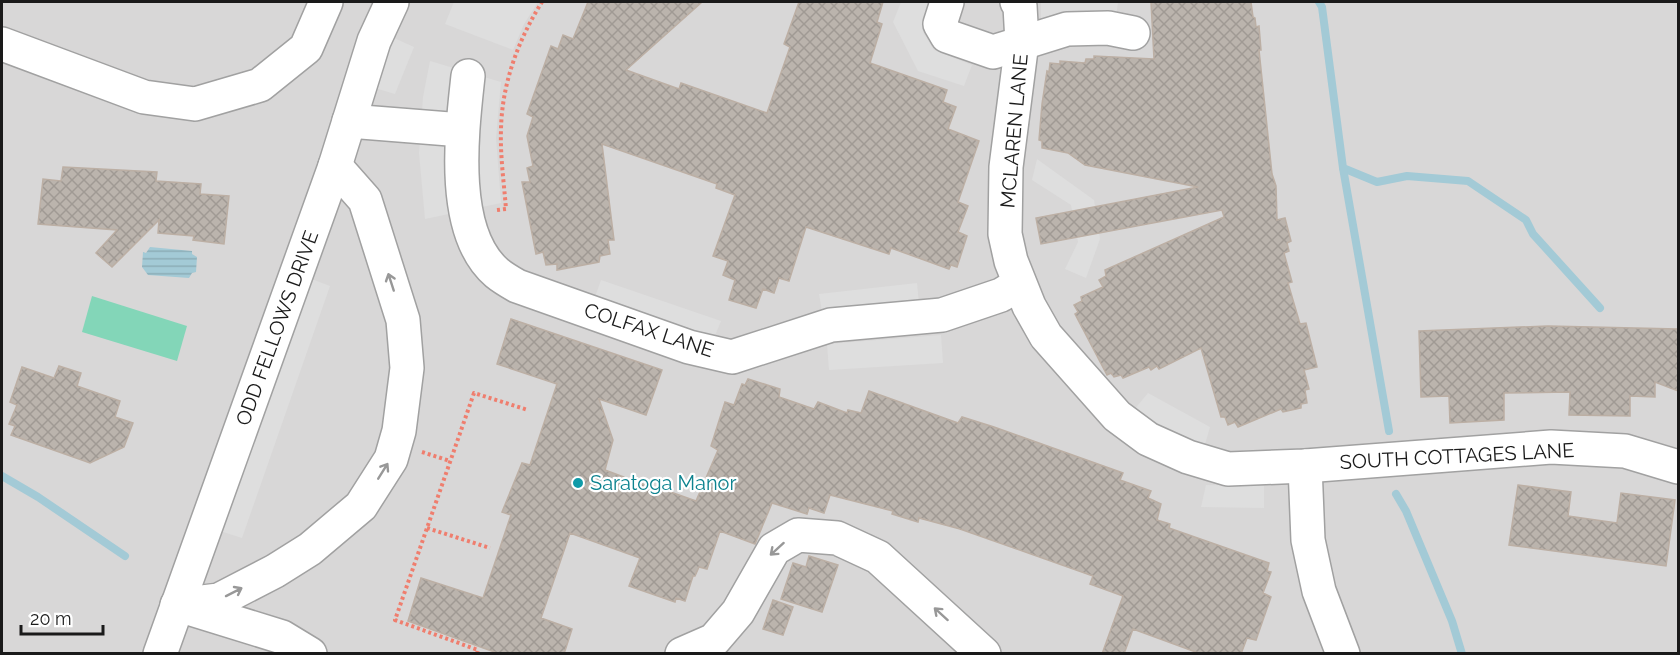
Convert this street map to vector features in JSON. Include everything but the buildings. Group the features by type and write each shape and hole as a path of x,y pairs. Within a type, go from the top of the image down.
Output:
{"street":[{"path":"2,44 144,97 195,104 260,85 306,48 326,2"},
{"name":"ODD FELLOWS DRIVE","path":"160,654 335,166 374,40 392,2"},
{"name":"MCLAREN LANE","path":"947,2 940,24 947,36 993,52 1067,29 1108,28 1133,33"},
{"name":"MCLAREN LANE","path":"1017,2 1020,6 1022,42 1006,167 1005,234 1019,284 1046,336 1118,416 1148,439 1188,457 1228,469 1305,466"},
{"name":"COLFAX LANE","path":"468,75 462,130 462,186 468,220 479,250 496,273 517,285 689,348 732,357 831,325 942,315 1001,296 1019,284"},
{"path":"349,121 462,130"},
{"path":"177,605 219,600 275,571 310,549 361,506 391,459 399,430 406,368 403,320 365,200 335,166"},
{"name":"SOUTH COTTAGES LANE","path":"1305,466 1551,447 1626,451 1678,466"},
{"path":"1305,466 1308,540 1319,591 1343,654"},
{"path":"682,654 714,640 738,612 774,549 798,535 837,538 878,556 984,654"},
{"path":"177,605 282,637 310,654"}],"path":[{"path":"467,212 483,213 506,209 501,129 507,80 517,51 542,2"},
{"path":"477,654 478,650 395,620 474,393 528,410"},
{"path":"427,528 490,548"}],"shaded area":[{"path":"2,2 1678,2 1678,653 2,653"},
{"path":"454,2 538,2 524,24 513,50 445,24"},
{"path":"901,2 932,2 923,32 934,50 972,65 964,86 918,71 893,22"},
{"path":"1041,2 1118,2 1116,18 1041,22"},
{"path":"394,38 414,47 395,94 375,88"},
{"path":"430,61 501,82 496,138 501,203 425,219 419,153 423,97"},
{"path":"1037,159 1094,200 1100,239 1086,278 1065,269 1078,242 1071,205 1032,180"},
{"path":"309,278 330,286 242,538 220,531"},
{"path":"601,280 721,321 712,343 594,300"},
{"path":"917,283 919,304 823,317 819,294"},
{"path":"941,335 943,363 829,370 827,344"},
{"path":"1148,393 1210,427 1204,448 1172,438 1133,411"},
{"path":"1206,485 1264,486 1264,508 1201,507"}],"green space":[{"path":"92,296 187,326 177,361 82,332"}],"water":[{"path":"150,247 192,251 192,254 197,257 196,272 192,273 189,278 148,275 142,267 143,252 146,253"}],"waterway":[{"path":"1319,2 1322,7 1343,168 1377,182 1407,176 1468,181 1526,220 1533,234 1600,308"},
{"path":"1343,168 1389,431"},
{"path":"2,476 38,497 125,556"},
{"path":"1396,494 1406,511 1452,621 1462,654"}],"place":[{"name":"Saratoga Manor","path":"578,483"}]}
